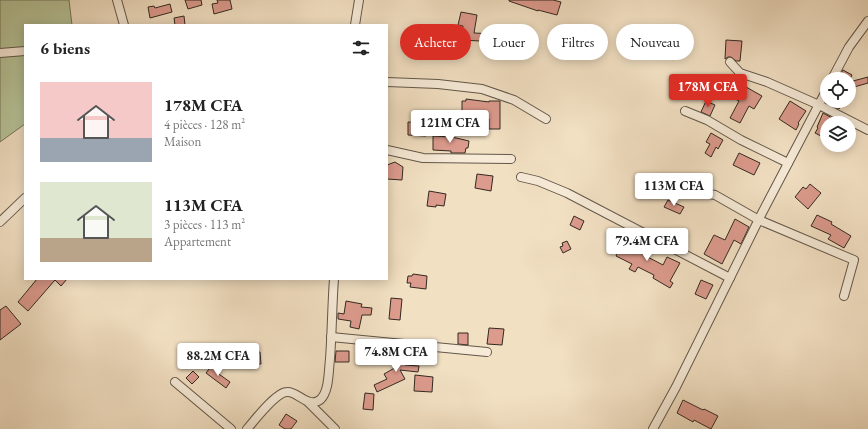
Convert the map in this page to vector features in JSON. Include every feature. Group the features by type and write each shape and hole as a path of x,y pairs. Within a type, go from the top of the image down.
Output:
{"street":[{"path":"117,0 124,24"},
{"path":"355,24 359,0"},
{"path":"836,72 849,47 867,24"},
{"path":"0,53 24,51"},
{"path":"730,62 740,73 767,82 868,130"},
{"path":"388,82 438,84 482,90 514,100 546,119"},
{"path":"653,429 676,387 820,101"},
{"path":"685,111 707,120 741,140 788,163"},
{"path":"388,150 423,158 511,159"},
{"path":"520,177 538,181 567,194 730,278"},
{"path":"686,190 715,194 759,220 854,260 844,296"},
{"path":"0,222 24,199"},
{"path":"247,429 269,404 281,394 287,392 307,401 313,402 317,402 321,398 328,386 334,280"},
{"path":"331,337 487,352"},
{"path":"175,382 231,429"},
{"path":"307,401 335,429"}],"green space":[{"path":"0,0 69,0 72,24 24,24 24,125 0,142"}],"building":[{"path":"185,0 201,0 202,5 188,9"},
{"path":"217,0 230,0 232,9 214,14 212,4 218,3"},
{"path":"509,0 553,0 561,2 557,15 538,11"},
{"path":"170,4 172,12 150,18 148,7 154,6 155,8"},
{"path":"461,12 477,15 474,33 479,33 479,41 471,41 471,24 458,24"},
{"path":"184,16 185,24 175,24 174,18"},
{"path":"726,40 742,41 740,61 736,61 731,57 725,59"},
{"path":"868,77 868,83 856,86 856,80"},
{"path":"729,79 762,96 754,109 749,106 740,123 730,118 739,101 722,92"},
{"path":"466,99 489,102 500,101 500,129 489,129 489,119 462,117 462,101 466,101"},
{"path":"706,101 715,105 710,116 701,112"},
{"path":"790,101 806,111 798,123 799,124 796,130 779,119"},
{"path":"823,113 828,116 822,116"},
{"path":"820,120 820,136 815,133 818,128 817,127"},
{"path":"408,122 426,123 426,136 408,135"},
{"path":"711,133 723,140 718,149 716,147 711,157 705,153 710,144 706,142"},
{"path":"433,136 452,137 469,141 468,148 466,148 465,153 451,153 451,151 433,150"},
{"path":"739,153 760,163 754,175 733,165"},
{"path":"395,162 403,167 402,180 388,179 388,165"},
{"path":"477,174 493,176 491,191 475,188"},
{"path":"810,184 821,193 808,209 795,197 803,187 806,189"},
{"path":"429,191 446,194 444,206 427,206"},
{"path":"668,200 684,207 680,214 664,207"},
{"path":"817,215 832,222 831,224 851,236 844,248 828,239 831,235 811,226"},
{"path":"574,216 584,221 580,230 570,225"},
{"path":"735,219 749,227 741,244 734,240 722,264 704,254 714,235 725,240"},
{"path":"626,235 641,242 637,249 639,250 638,252 663,265 667,257 680,263 670,281 673,283 670,288 653,278 654,275 638,267 635,272 629,269 632,264 616,256"},
{"path":"567,241 571,249 563,253 560,247 563,246 562,243"},
{"path":"413,274 427,276 426,289 410,287 411,283 407,283 408,276 412,276"},
{"path":"36,280 55,280 28,311 18,302"},
{"path":"55,280 66,280 61,286"},
{"path":"701,280 713,285 706,299 695,294"},
{"path":"391,298 402,299 400,320 389,319"},
{"path":"346,301 362,304 361,307 372,308 371,315 362,315 359,329 350,327 351,321 338,319 338,313 344,314"},
{"path":"6,306 21,324 0,340 0,310"},
{"path":"489,328 504,329 502,345 487,344"},
{"path":"458,333 468,333 468,345 458,344"},
{"path":"336,351 349,351 349,362 335,362"},
{"path":"401,351 407,352 405,365 419,366 418,372 400,370 405,379 377,392 374,385 387,379 384,374 398,366"},
{"path":"260,352 261,364 255,364 254,353"},
{"path":"212,365 218,370 216,372 230,382 226,388 206,373"},
{"path":"193,371 199,377 192,384 186,378"},
{"path":"415,375 433,377 432,392 414,391"},
{"path":"365,393 374,394 373,410 363,409"},
{"path":"683,400 718,416 711,429 694,420 693,422 677,413"},
{"path":"286,414 297,421 291,429 285,429 279,425"}]}
